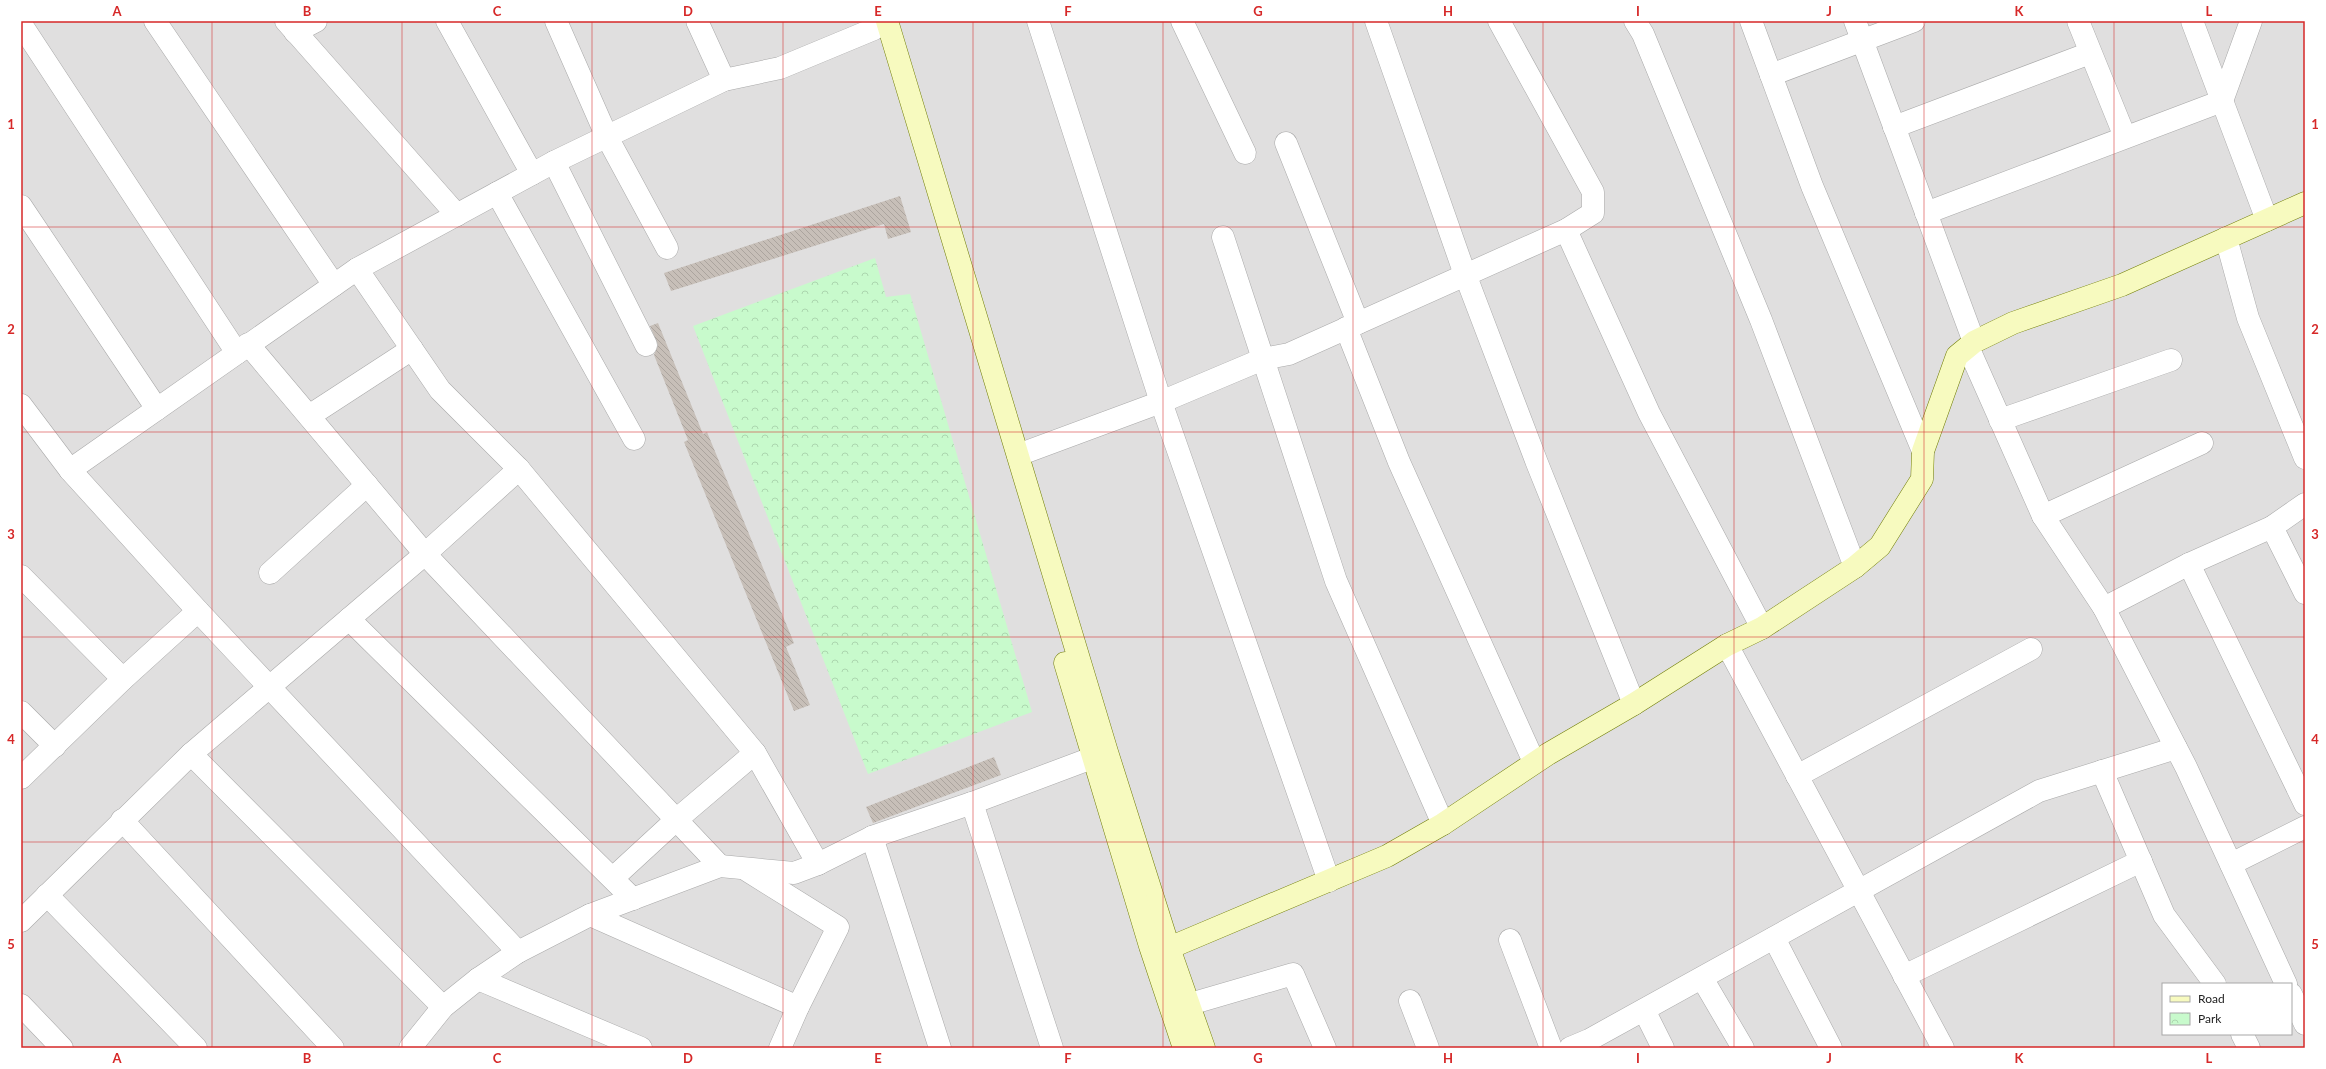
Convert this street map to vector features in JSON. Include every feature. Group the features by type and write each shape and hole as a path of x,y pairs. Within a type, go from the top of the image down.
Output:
{"main road":[{"path":"883,23 1018,455 1169,948 1190,1004 1204,1048"},
{"path":"883,23 958,294 1092,758 1150,946 1184,1048"},
{"path":"1169,948 1387,856 1443,824 1534,762 1634,704 1727,645 1762,628 1855,568 1880,546 1922,479 1923,451 1957,356 1971,344 2013,323 2122,285 2305,203"}],"street":[{"path":"154,21 334,285"},
{"path":"290,26 316,21"},
{"path":"447,21 532,174"},
{"path":"556,21 607,136 667,248"},
{"path":"697,21 724,80"},
{"path":"1038,21 1161,402 1329,881"},
{"path":"1182,21 1245,153"},
{"path":"1376,21 1465,275 1540,470 1634,704"},
{"path":"1018,455 1161,402 1263,359 1289,354 1566,230 1593,213 1593,192 1499,21"},
{"path":"1635,21 1643,34 1761,320 1855,568"},
{"path":"1751,21 1812,186 1923,451"},
{"path":"1855,21 1926,214 1971,344 2000,420 2043,516 2104,608 2176,748 2286,983"},
{"path":"1771,75 1863,42 1914,21"},
{"path":"2078,21 2126,137"},
{"path":"2192,21 2267,220"},
{"path":"1926,214 2222,100 2251,21"},
{"path":"70,470 356,269 554,162 724,80 780,68 883,23"},
{"path":"21,24 243,349 308,416 425,554 720,866"},
{"path":"290,26 457,215"},
{"path":"1894,126 2090,53"},
{"path":"1286,143 1352,325 1399,462 1534,762"},
{"path":"554,162 646,345"},
{"path":"497,193 634,439"},
{"path":"21,206 157,409"},
{"path":"1566,230 1649,413 1762,628"},
{"path":"1223,237 1336,582 1443,824"},
{"path":"2226,238 2248,318 2305,458"},
{"path":"356,269 440,390 519,469 755,753 818,864"},
{"path":"308,416 412,349"},
{"path":"2000,420 2171,360"},
{"path":"21,405 70,470 198,611 270,685 518,952"},
{"path":"2043,516 2202,443"},
{"path":"21,921 122,820 191,754 425,554 519,469"},
{"path":"270,573 367,485"},
{"path":"2104,608 2189,564 2272,527 2305,504"},
{"path":"2272,527 2305,593"},
{"path":"2189,564 2305,804"},
{"path":"21,576 123,679"},
{"path":"21,778 123,679 198,611"},
{"path":"349,619 634,899"},
{"path":"1727,645 1943,1048"},
{"path":"1797,776 2031,649"},
{"path":"21,712 55,746"},
{"path":"1575,1047 1859,892 2039,791 2176,748"},
{"path":"612,878 676,820 755,753"},
{"path":"191,754 443,1007"},
{"path":"410,1048 443,1007 478,979 518,952 590,916 720,866 794,873 818,864 872,837 972,803 1092,758"},
{"path":"2102,772 2164,915 2214,983"},
{"path":"972,803 1052,1048"},
{"path":"122,820 333,1048"},
{"path":"2231,864 2305,827"},
{"path":"872,837 940,1048"},
{"path":"1904,976 2141,861"},
{"path":"744,869 838,927 798,1007 780,1048"},
{"path":"47,895 196,1048"},
{"path":"590,916 798,1007"},
{"path":"1774,938 1831,1048"},
{"path":"1510,940 1551,1048"},
{"path":"1190,1004 1293,974 1325,1048"},
{"path":"1702,978 1743,1048"},
{"path":"478,979 640,1048"},
{"path":"2292,996 2305,1024"},
{"path":"1410,1001 1428,1048"},
{"path":"21,1005 62,1048"},
{"path":"1644,1010 1663,1048"},
{"path":"2242,1035 2249,1048"}],"shaded area":[{"path":"21,21 2305,21 2305,1048 21,1048"}],"green space":[{"path":"875,258 886,297 910,294 1032,712 868,774 693,326"}],"building":[{"path":"900,196 911,232 888,239 884,224 671,291 664,273"},
{"path":"658,323 703,434 707,432 794,643 786,647 810,705 794,711 684,442 688,440 654,355 658,345 650,326"},
{"path":"994,757 1001,775 873,823 866,807"}]}
